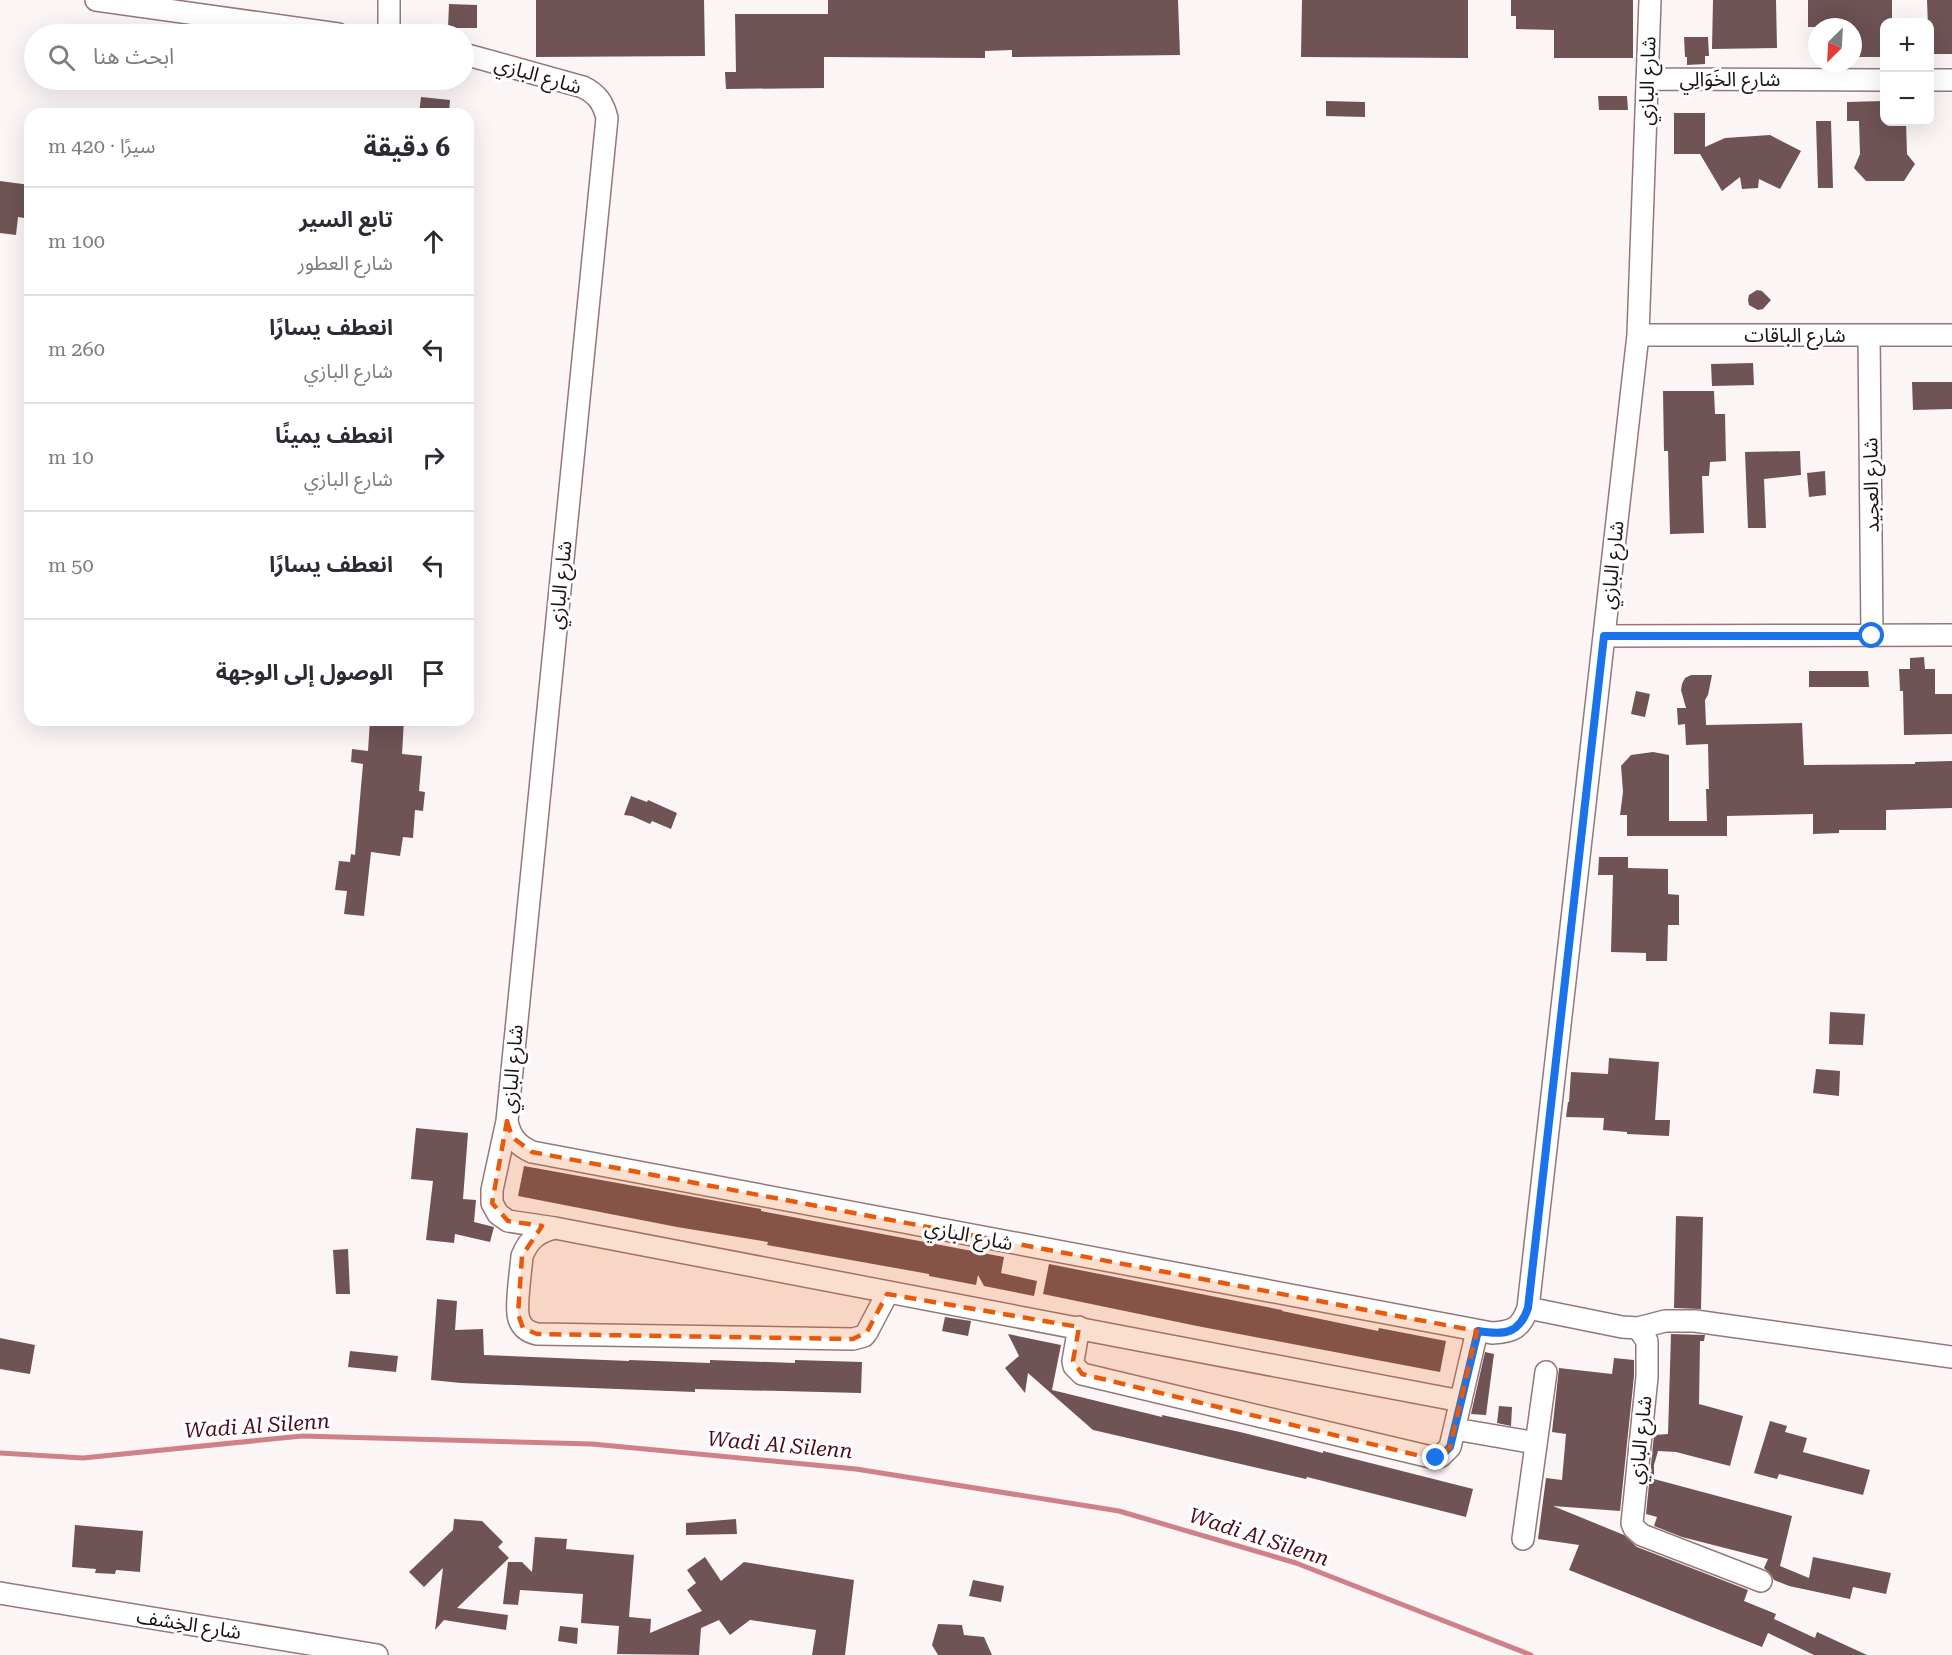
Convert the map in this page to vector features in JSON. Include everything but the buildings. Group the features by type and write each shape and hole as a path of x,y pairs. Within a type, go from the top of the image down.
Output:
{"street":[{"path":"96,0 267,24"},
{"path":"389,0 389,24"},
{"name":"شارع البازي","path":"474,57 592,91 605,108 607,118 507,1121 512,1137 532,1152 1492,1333 1513,1330 1525,1316 1528,1308 1638,335 1650,0"},
{"name":"شارع الخَوَالِي","path":"1647,79 1880,80"},
{"path":"1934,80 1952,80"},
{"name":"شارع الباقات","path":"1638,335 1952,335"},
{"name":"شارع العجيد","path":"1869,335 1872,636"},
{"path":"1604,636 1952,635"},
{"path":"507,1121 492,1190 492,1203 498,1214 508,1221 555,1228 887,1294 1079,1327 1461,1401"},
{"path":"555,1228 533,1237 522,1256 518,1314 524,1328 537,1334 853,1339 864,1336 887,1294"},
{"path":"1528,1308 1622,1327 1638,1328 1665,1321 1688,1320 1952,1357"},
{"path":"1079,1327 1073,1361 1074,1366 1082,1374 1429,1458 1441,1456 1450,1447 1478,1331"},
{"name":"شارع البازي","path":"1638,1328 1647,1341 1647,1377 1632,1523 1634,1528 1642,1535 1761,1581"},
{"path":"1523,1539 1546,1372"},
{"path":"1455,1429 1536,1443"},
{"name":"شارع الخِشف","path":"0,1593 377,1655"}],"highlighted area":[{"path":"507,1121 512,1137 532,1152 1477,1331 1450,1447 1441,1456 1429,1458 1082,1374 1073,1361 1079,1327 887,1294 867,1332 853,1339 537,1334 523,1328 518,1314 522,1256 542,1226 508,1221 492,1203"}],"waterway":[{"name":"Wadi Al Silenn","path":"0,1453 83,1458 302,1436 592,1444 856,1469 1119,1511 1296,1563 1531,1655"}],"route":[{"path":"1436,1458 1447,1452 1450,1447 1478,1331 1503,1333 1513,1330 1520,1324 1528,1308 1604,636 1872,636"}]}
